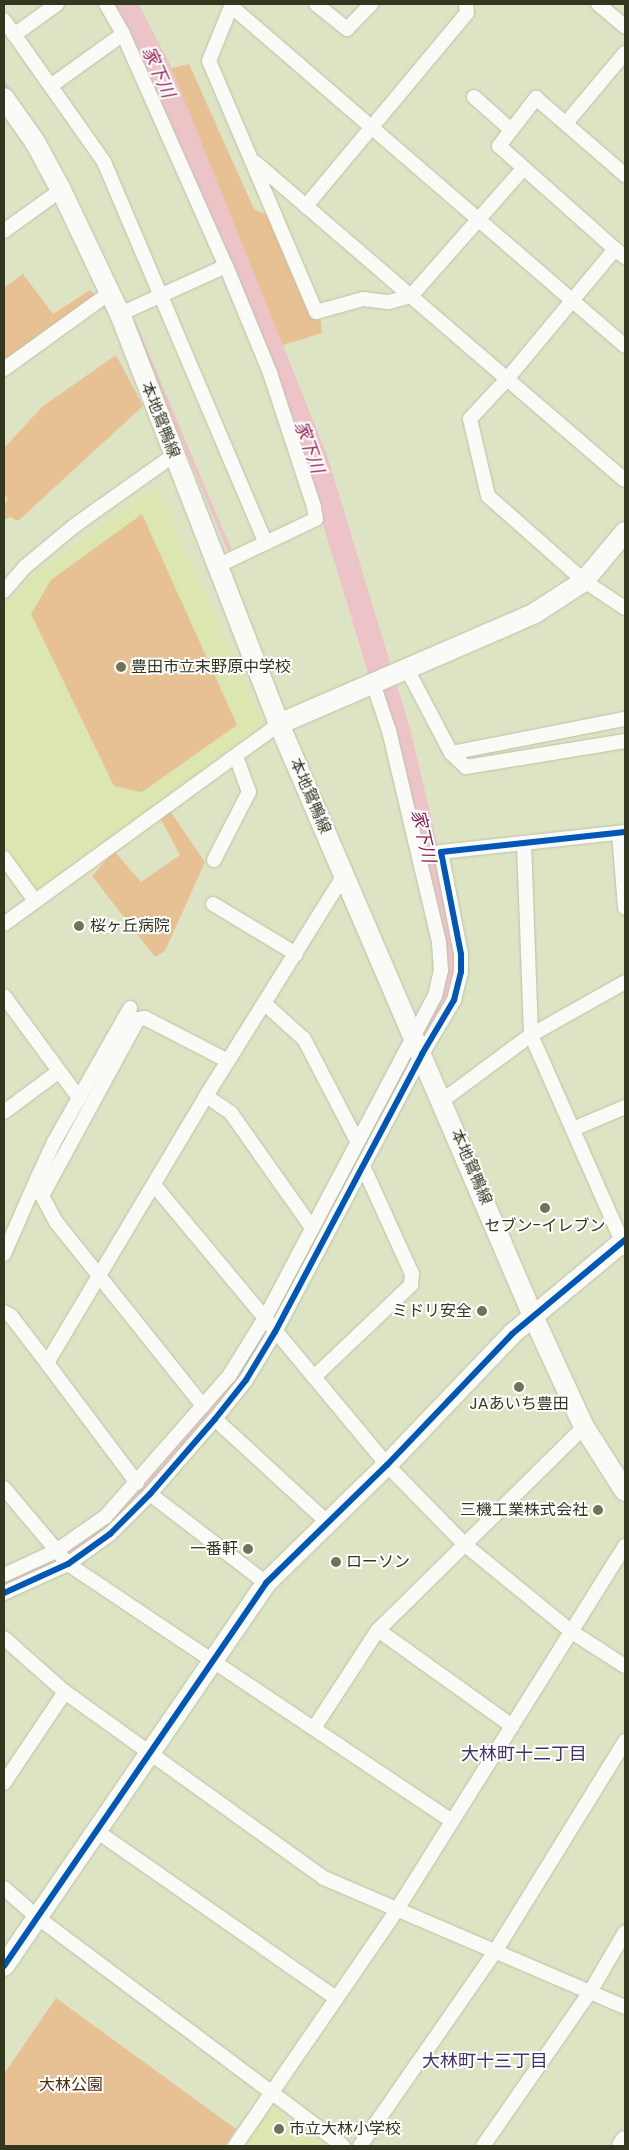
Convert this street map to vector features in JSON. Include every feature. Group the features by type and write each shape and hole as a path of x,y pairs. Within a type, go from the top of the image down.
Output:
{"main road":[{"name":"本地鴛鴨線","path":"4,98 35,142 61,190 108,294 120,314 280,724 344,875 443,1100 534,1316 584,1427 625,1491"},
{"path":"280,724 373,683 408,671 535,613 584,581 625,532"},
{"path":"4,1966 98,1832 266,1582 386,1465 512,1334 624,1244"},
{"path":"622,2146 625,2141"}],"street":[{"path":"14,35 57,4"},
{"path":"106,4 123,34 226,266 270,373 316,519 217,566"},
{"path":"316,4 347,29 370,4"},
{"path":"306,206 467,13 466,4"},
{"path":"598,4 625,27"},
{"path":"523,170 480,219 411,296 389,302 363,299 316,312 254,161 209,61 231,5 372,125 480,219 572,299 625,346"},
{"path":"4,20 104,162 266,543"},
{"path":"52,86 123,34"},
{"path":"567,122 625,54"},
{"path":"474,97 510,129"},
{"path":"625,175 567,122 536,98 510,129 499,146 523,170 620,253 572,299 507,380 470,419 488,496 584,581 625,608"},
{"path":"254,161 625,480"},
{"path":"4,231 61,190"},
{"path":"120,314 226,266"},
{"path":"4,369 108,294"},
{"path":"4,591 26,566 74,526 174,455"},
{"path":"408,671 452,753 466,767 625,741"},
{"path":"4,1575 56,1551 105,1517 138,1483 229,1376 265,1318 413,1033 435,996 441,970 439,942 389,730 373,683"},
{"path":"452,753 625,719"},
{"path":"4,924 280,724"},
{"path":"214,860 249,792 236,756"},
{"path":"4,1593 68,1564 110,1534 150,1494 215,1419 246,1380 275,1332 422,1054 454,1000 461,972 461,954 441,852 622,832 625,908"},
{"path":"524,843 531,1035 624,1244"},
{"path":"4,858 35,901"},
{"path":"47,1363 100,1277 206,1096 266,1004 344,875"},
{"path":"213,904 296,954"},
{"path":"443,1100 531,1035 625,982"},
{"path":"4,996 58,1072 79,1098"},
{"path":"266,1004 304,1039 358,1140"},
{"path":"130,1008 79,1098 42,1182 42,1196 45,1205 100,1277 203,1406"},
{"path":"4,1254 42,1182 141,1017 228,1061"},
{"path":"4,1112 58,1072"},
{"path":"206,1096 231,1113 312,1228"},
{"path":"573,1129 625,1107"},
{"path":"314,1378 411,1285 412,1274 363,1166"},
{"path":"154,1185 386,1465 464,1544 572,1632 625,1666"},
{"path":"4,1312 11,1316 138,1483"},
{"path":"215,1419 326,1522"},
{"path":"314,1728 378,1630 584,1427"},
{"path":"4,1488 68,1564 214,1659 452,1821"},
{"path":"150,1494 266,1582"},
{"path":"235,2146 396,1910 625,1546"},
{"path":"378,1630 512,1726"},
{"path":"4,1638 65,1692 324,1878 396,1910 496,1950 625,2007"},
{"path":"4,1783 8,1766 65,1692"},
{"path":"360,2146 496,1950 625,1741"},
{"path":"98,1832 336,1998"},
{"path":"4,1888 37,1917 343,2146"},
{"path":"483,2146 590,1992 625,1932"}],"shaded area":[{"name":"豊田市立末野原中学校","path":"156,487 264,725 36,890 4,845 4,608 34,574"},
{"name":"市立大林小学校","path":"268,2111 277,2111 325,2146 245,2146"}],"green space":[{"path":"189,64 254,209 270,217 308,312 321,321 322,333 280,346 163,70"},
{"path":"23,274 53,314 90,290 97,297 4,364 4,288"},
{"path":"116,355 143,406 18,521 10,517 4,520 4,503 8,500 4,493 4,448 43,406"},
{"path":"142,514 237,725 142,792 114,786 31,614 51,580"},
{"path":"170,811 205,862 165,951 155,957 92,876 114,851 141,882 180,855 160,818"},
{"name":"大林公園","path":"56,1998 236,2129 225,2146 4,2146 4,2074"}],"waterway":[{"name":"家下川","path":"4,1584 86,1542 109,1525 223,1398 262,1341 440,1001 450,976 452,958 398,730 316,460 159,69 125,4"},
{"path":"4,83 10,92"},
{"path":"134,323 229,549"}],"cycle path":[{"path":"4,1593 68,1564 110,1534 150,1494 215,1419 246,1380 275,1332 422,1054 454,1000 461,972 461,954 441,852 625,832"},
{"path":"4,1966 266,1583 387,1465 512,1334 625,1240"}],"place":[{"name":"豊田市立末野原中学校","path":"121,667"},
{"name":"桜ヶ丘病院","path":"79,926"},
{"name":"セブン-イレブン","path":"545,1208"},
{"name":"ミドリ安全","path":"482,1311"},
{"name":"JAあいち豊田","path":"519,1387"},
{"name":"三機工業株式会社","path":"598,1510"},
{"name":"一番軒","path":"248,1549"},
{"name":"ローソン","path":"336,1562"},
{"name":"市立大林小学校","path":"279,2129"}],"district":[{"name":"大林町十二丁目","path":"524,1754"},
{"name":"大林町十三丁目","path":"485,2061"}]}
